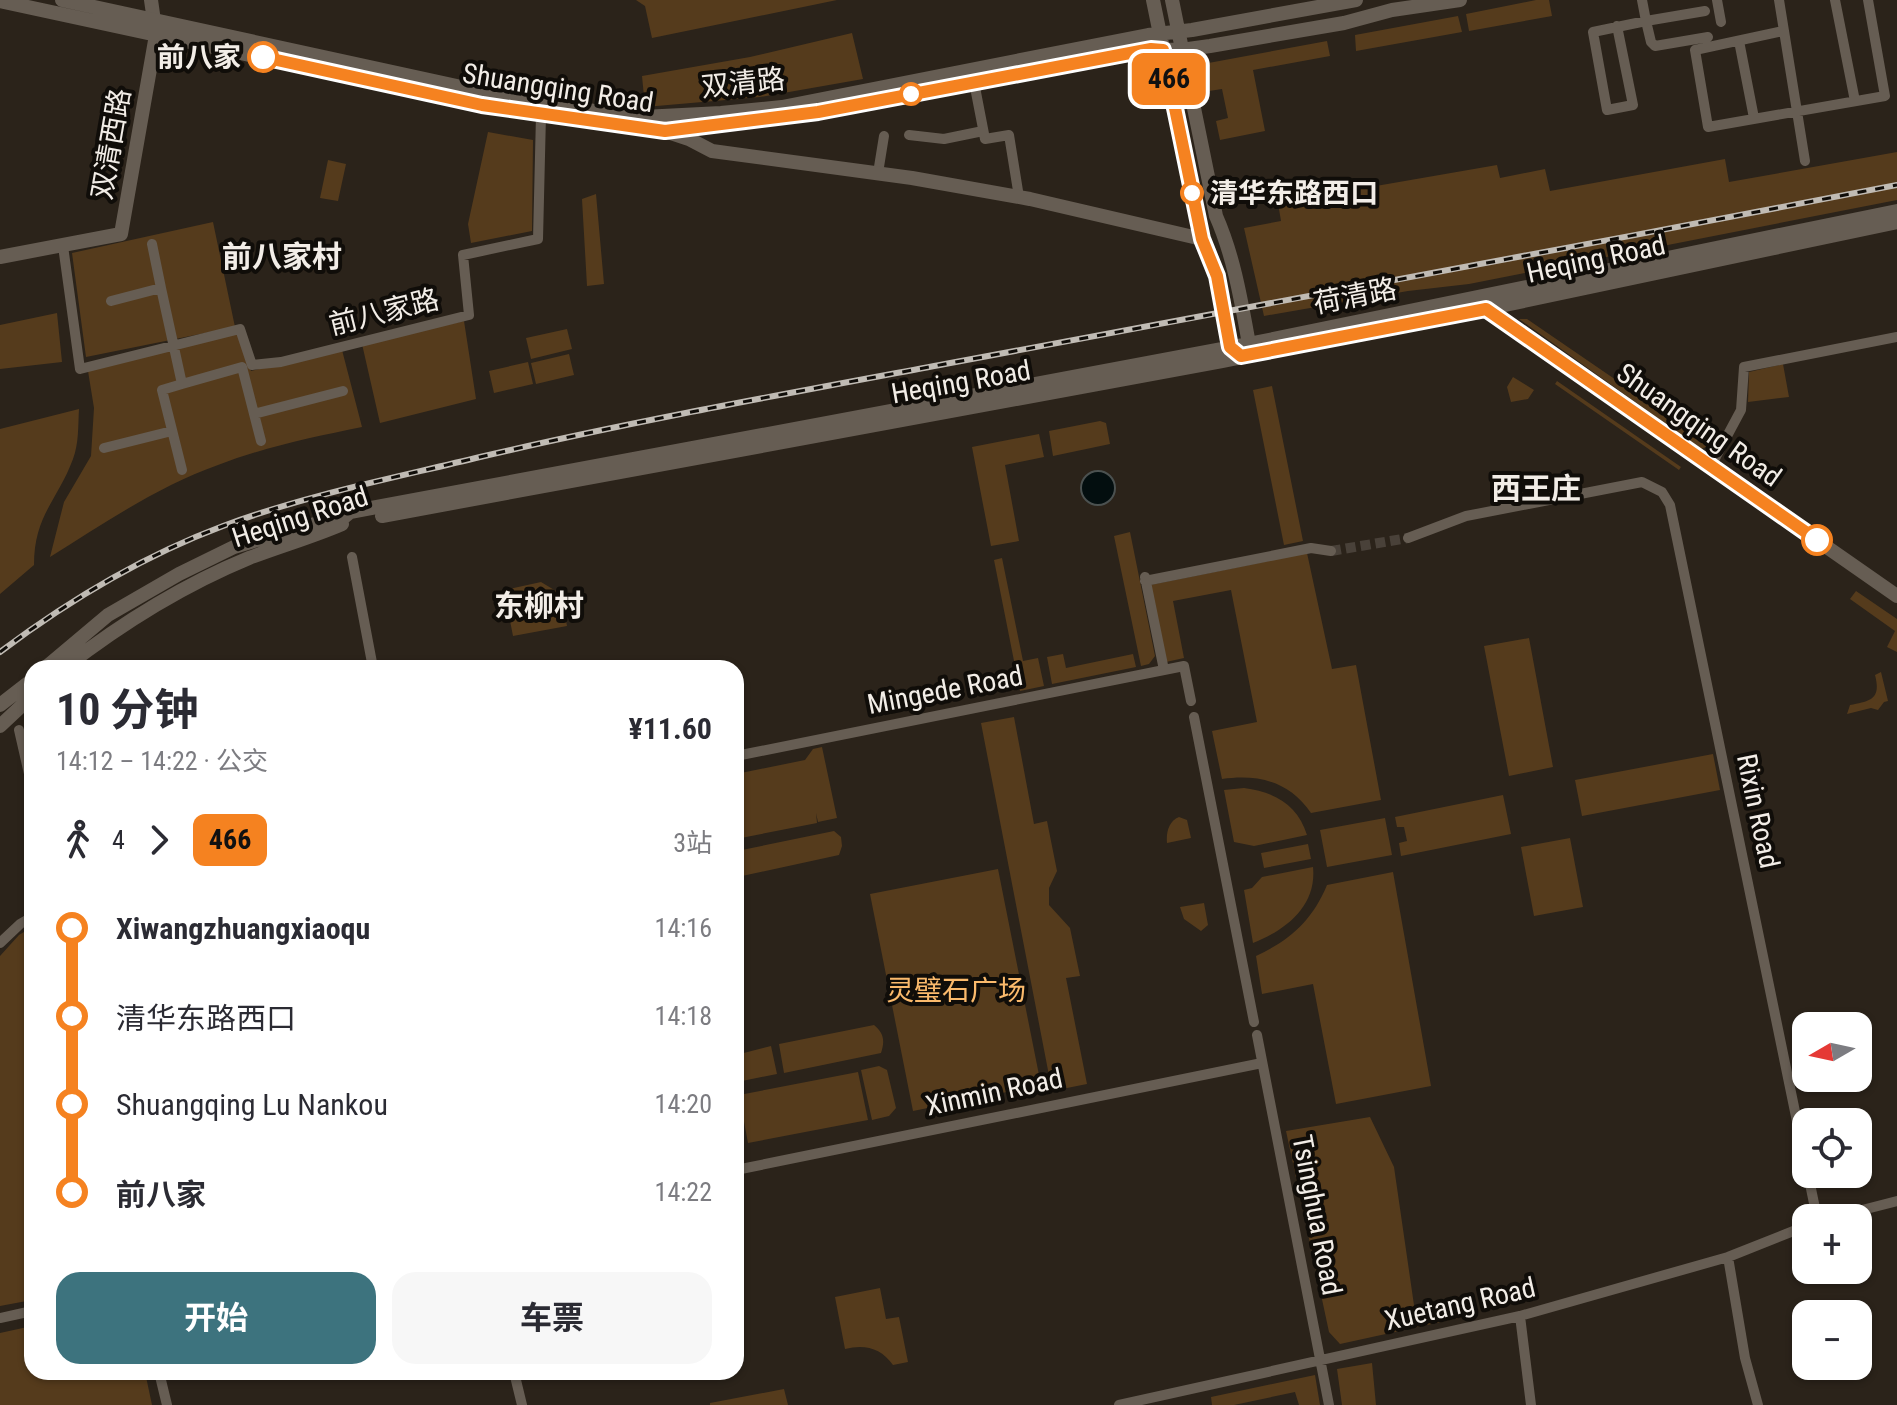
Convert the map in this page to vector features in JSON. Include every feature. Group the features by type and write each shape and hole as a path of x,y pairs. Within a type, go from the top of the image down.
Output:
{"main road":[{"path":"62,0 154,19"},
{"path":"151,0 156,35"},
{"path":"1153,0 1155,42 1202,239 1240,349"},
{"path":"1172,0 1216,216 1229,247 1245,324 1240,349"},
{"path":"1155,42 1178,33 1356,0"},
{"path":"1155,42 1181,50 1332,25 1391,5 1460,0"},
{"name":"Shuangqing Road","path":"0,1 541,115 665,131 712,151 878,173 1019,197 1202,239"},
{"name":"双清路","path":"154,19 512,98 643,117 782,107 1155,42"},
{"name":"双清西路","path":"0,257 121,234 156,35"},
{"name":"双清路","path":"665,131 789,117 974,82 1155,42"},
{"name":"Heqing Road","path":"1471,299 1897,211"},
{"name":"Heqing Road","path":"55,660 108,615 179,574 234,547 344,517 350,512 1240,349 1486,309 1897,222"},
{"path":"1245,324 1258,332 1446,298 1471,299"},
{"name":"Shuangqing Road","path":"1471,299 1897,596"},
{"name":"荷清路","path":"1240,349 1471,299"},
{"name":"Heqing Road","path":"75,660 121,625 175,592 251,558 345,523 1240,349"},
{"path":"2,715 24,689"},
{"path":"2,715 24,701"},
{"path":"2,715 19,730"}],"street":[{"path":"1642,0 1651,42 1655,46 1708,37"},
{"path":"1717,0 1721,22"},
{"path":"1779,0 1805,161"},
{"path":"1835,0 1855,101"},
{"path":"1783,31 1695,50 1708,127 1885,96 1868,0"},
{"path":"1617,26 1633,105 1607,110 1593,32 1617,26 1705,11"},
{"path":"1739,41 1754,118"},
{"path":"974,82 985,139 1009,135 1019,197"},
{"name":"前八家路","path":"63,246 80,369 173,346 239,323 252,365 281,362 469,315 463,255 538,239 541,115"},
{"path":"909,135 944,139 983,131"},
{"path":"878,173 884,136"},
{"path":"152,244 182,384"},
{"path":"111,301 161,288"},
{"path":"1711,466 1741,410 1744,367 1897,337"},
{"path":"182,470 162,390 242,367 261,441"},
{"path":"254,414 343,391"},
{"path":"104,448 172,431"},
{"name":"Rixin Road","path":"1408,538 1466,516 1642,482 1662,492 1670,505 1794,1108"},
{"path":"1191,701 1184,666 1164,670 1145,579 1311,548 1331,551"},
{"path":"352,557 371,660"},
{"name":"Mingede Road","path":"744,754 1164,670"},
{"path":"1194,717 1254,1022"},
{"path":"19,730 24,752"},
{"path":"0,943 24,922"},
{"name":"Tsinghua Road","path":"1257,1035 1329,1405"},
{"name":"Xinmin Road","path":"744,1168 1262,1063"},
{"path":"1872,1207 1897,1201"},
{"name":"Xuetang Road","path":"1119,1405 1520,1316 1728,1257 1792,1232"},
{"path":"1728,1257 1745,1358 1758,1405"},
{"path":"0,1318 24,1313"},
{"path":"1520,1316 1531,1405"},
{"path":"161,1380 167,1405"},
{"path":"516,1380 522,1405"}],"green space":[{"path":"636,0 837,0 652,38 645,6"},
{"path":"1549,0 1552,16 1469,31 1466,14"},
{"path":"1458,16 1462,32 1356,51 1355,35"},
{"path":"852,33 863,79 760,97 645,107 642,76 750,57"},
{"path":"1327,41 1330,56 1253,70 1265,131 1220,140 1216,121 1228,118 1222,89 1209,91 1203,64"},
{"path":"488,132 533,140 532,231 471,243 468,224"},
{"path":"1897,152 1897,200 1469,284 1408,291 1264,316 1244,228 1281,221 1278,203 1497,165 1500,178 1545,169 1550,191 1725,159 1729,182"},
{"path":"328,160 346,164 338,201 320,198"},
{"path":"596,194 604,284 587,286 582,199"},
{"path":"213,222 235,327 86,357 72,253"},
{"path":"57,313 62,362 0,369 0,325"},
{"path":"1519,319 1527,319 1711,445 1701,449"},
{"path":"464,321 476,399 380,423 362,344"},
{"path":"567,329 572,349 531,359 526,338"},
{"path":"240,333 251,371 342,350 362,427 271,448 174,483 50,557 64,502 91,456 94,408 88,371"},
{"path":"569,354 574,375 536,384 531,363"},
{"path":"528,362 533,384 494,393 489,371"},
{"path":"1783,364 1789,397 1748,402 1749,372"},
{"path":"1513,377 1534,390 1528,399 1511,402 1507,387"},
{"path":"1557,381 1681,467 1679,470 1555,384"},
{"path":"1272,386 1303,541 1284,545 1253,390"},
{"path":"79,409 75,453 42,520 34,565 0,594 0,429"},
{"path":"1100,421 1106,423 1110,444 1053,456 1049,431"},
{"path":"1039,434 1044,457 1005,465 1019,541 991,546 972,447"},
{"path":"1130,532 1155,656 1149,664 1141,666 1114,536"},
{"path":"1307,553 1332,669 1356,665 1381,800 1311,813 1293,793 1272,782 1248,778 1222,779 1212,731 1257,722 1231,590 1173,601 1184,658 1166,662 1150,585"},
{"path":"1002,558 1023,661 1038,658 1044,686 1020,691 994,560"},
{"path":"541,582 561,594 567,626 513,636 504,590"},
{"path":"1856,591 1897,619 1897,652 1887,647 1895,631 1850,599"},
{"path":"1529,638 1553,767 1509,776 1484,646"},
{"path":"1063,654 1066,668 1133,654 1136,667 1052,684 1047,657"},
{"path":"1881,672 1888,701 1878,710 1871,708 1847,714 1850,705 1864,702 1876,694 1875,675"},
{"path":"1014,717 1034,824 1047,821 1057,871 1049,888 1049,905 1070,928 1080,976 1066,978 1087,1084 1052,1091 981,723"},
{"path":"822,747 837,818 818,822 816,813 817,823 744,837 744,772 805,760 813,749"},
{"path":"1713,754 1720,790 1582,816 1575,780"},
{"path":"1244,788 1266,793 1284,802 1298,816 1307,835 1254,846 1234,842 1224,790"},
{"path":"1503,795 1511,834 1401,856 1399,843 1407,841 1404,827 1397,827 1395,817"},
{"path":"1179,817 1187,820 1191,838 1167,843 1169,827"},
{"path":"1385,818 1392,855 1327,867 1320,830"},
{"path":"834,831 841,837 842,846 839,855 744,876 744,850"},
{"path":"1570,838 1583,907 1534,916 1521,847"},
{"path":"1308,844 1311,859 1264,868 1261,853"},
{"path":"1313,867 1310,894 1297,915 1277,931 1253,943 1244,890 1252,888 1262,877"},
{"name":"灵璧石广场","path":"998,869 1041,1085 913,1111 870,894"},
{"path":"1393,872 1431,1086 1336,1104 1313,984 1262,994 1256,956 1299,928 1327,885"},
{"path":"1204,903 1208,925 1201,931 1184,919 1180,907"},
{"path":"24,932 24,1302 0,1306 0,956"},
{"path":"874,1025 883,1038 881,1053 784,1073 779,1044"},
{"path":"771,1046 777,1074 744,1081 744,1053"},
{"path":"879,1066 887,1070 896,1108 889,1116 872,1120 861,1070"},
{"path":"858,1072 868,1120 748,1143 744,1094"},
{"path":"1370,1117 1394,1167 1415,1312 1464,1301 1468,1316 1340,1344 1329,1332 1286,1131"},
{"path":"880,1288 886,1319 899,1317 908,1362 893,1365 872,1349 845,1349 835,1297"},
{"path":"24,1328 24,1380 147,1380 152,1405 0,1405 0,1333"},
{"path":"1372,1363 1376,1405 1342,1405 1337,1369"},
{"path":"1315,1375 1320,1405 1299,1405 1295,1392 1234,1405 1212,1405 1211,1397"},
{"path":"784,1389 788,1405 710,1405 710,1403"}],"shaded area":[{"path":"1098,471 1110,476 1115,488 1110,500 1098,505 1086,500 1081,488 1086,476"}],"tunnel":[{"path":"1331,551 1408,538"}],"railway":[{"path":"0,652 79,598 164,551 254,515 350,488 712,408 1897,185"}],"bus line":[{"name":"466","path":"263,57 482,105 665,131 789,117 1151,49 1163,50 1202,239 1217,276 1230,347 1241,356 1486,309 1817,540"}],"place":[{"name":"前八家","path":"263,57"},
{"name":"清华东路西口","path":"1192,193"}],"district":[{"name":"前八家村","path":"282,256"},
{"name":"西王庄","path":"1536,488"},
{"name":"东柳村","path":"539,605"}]}
